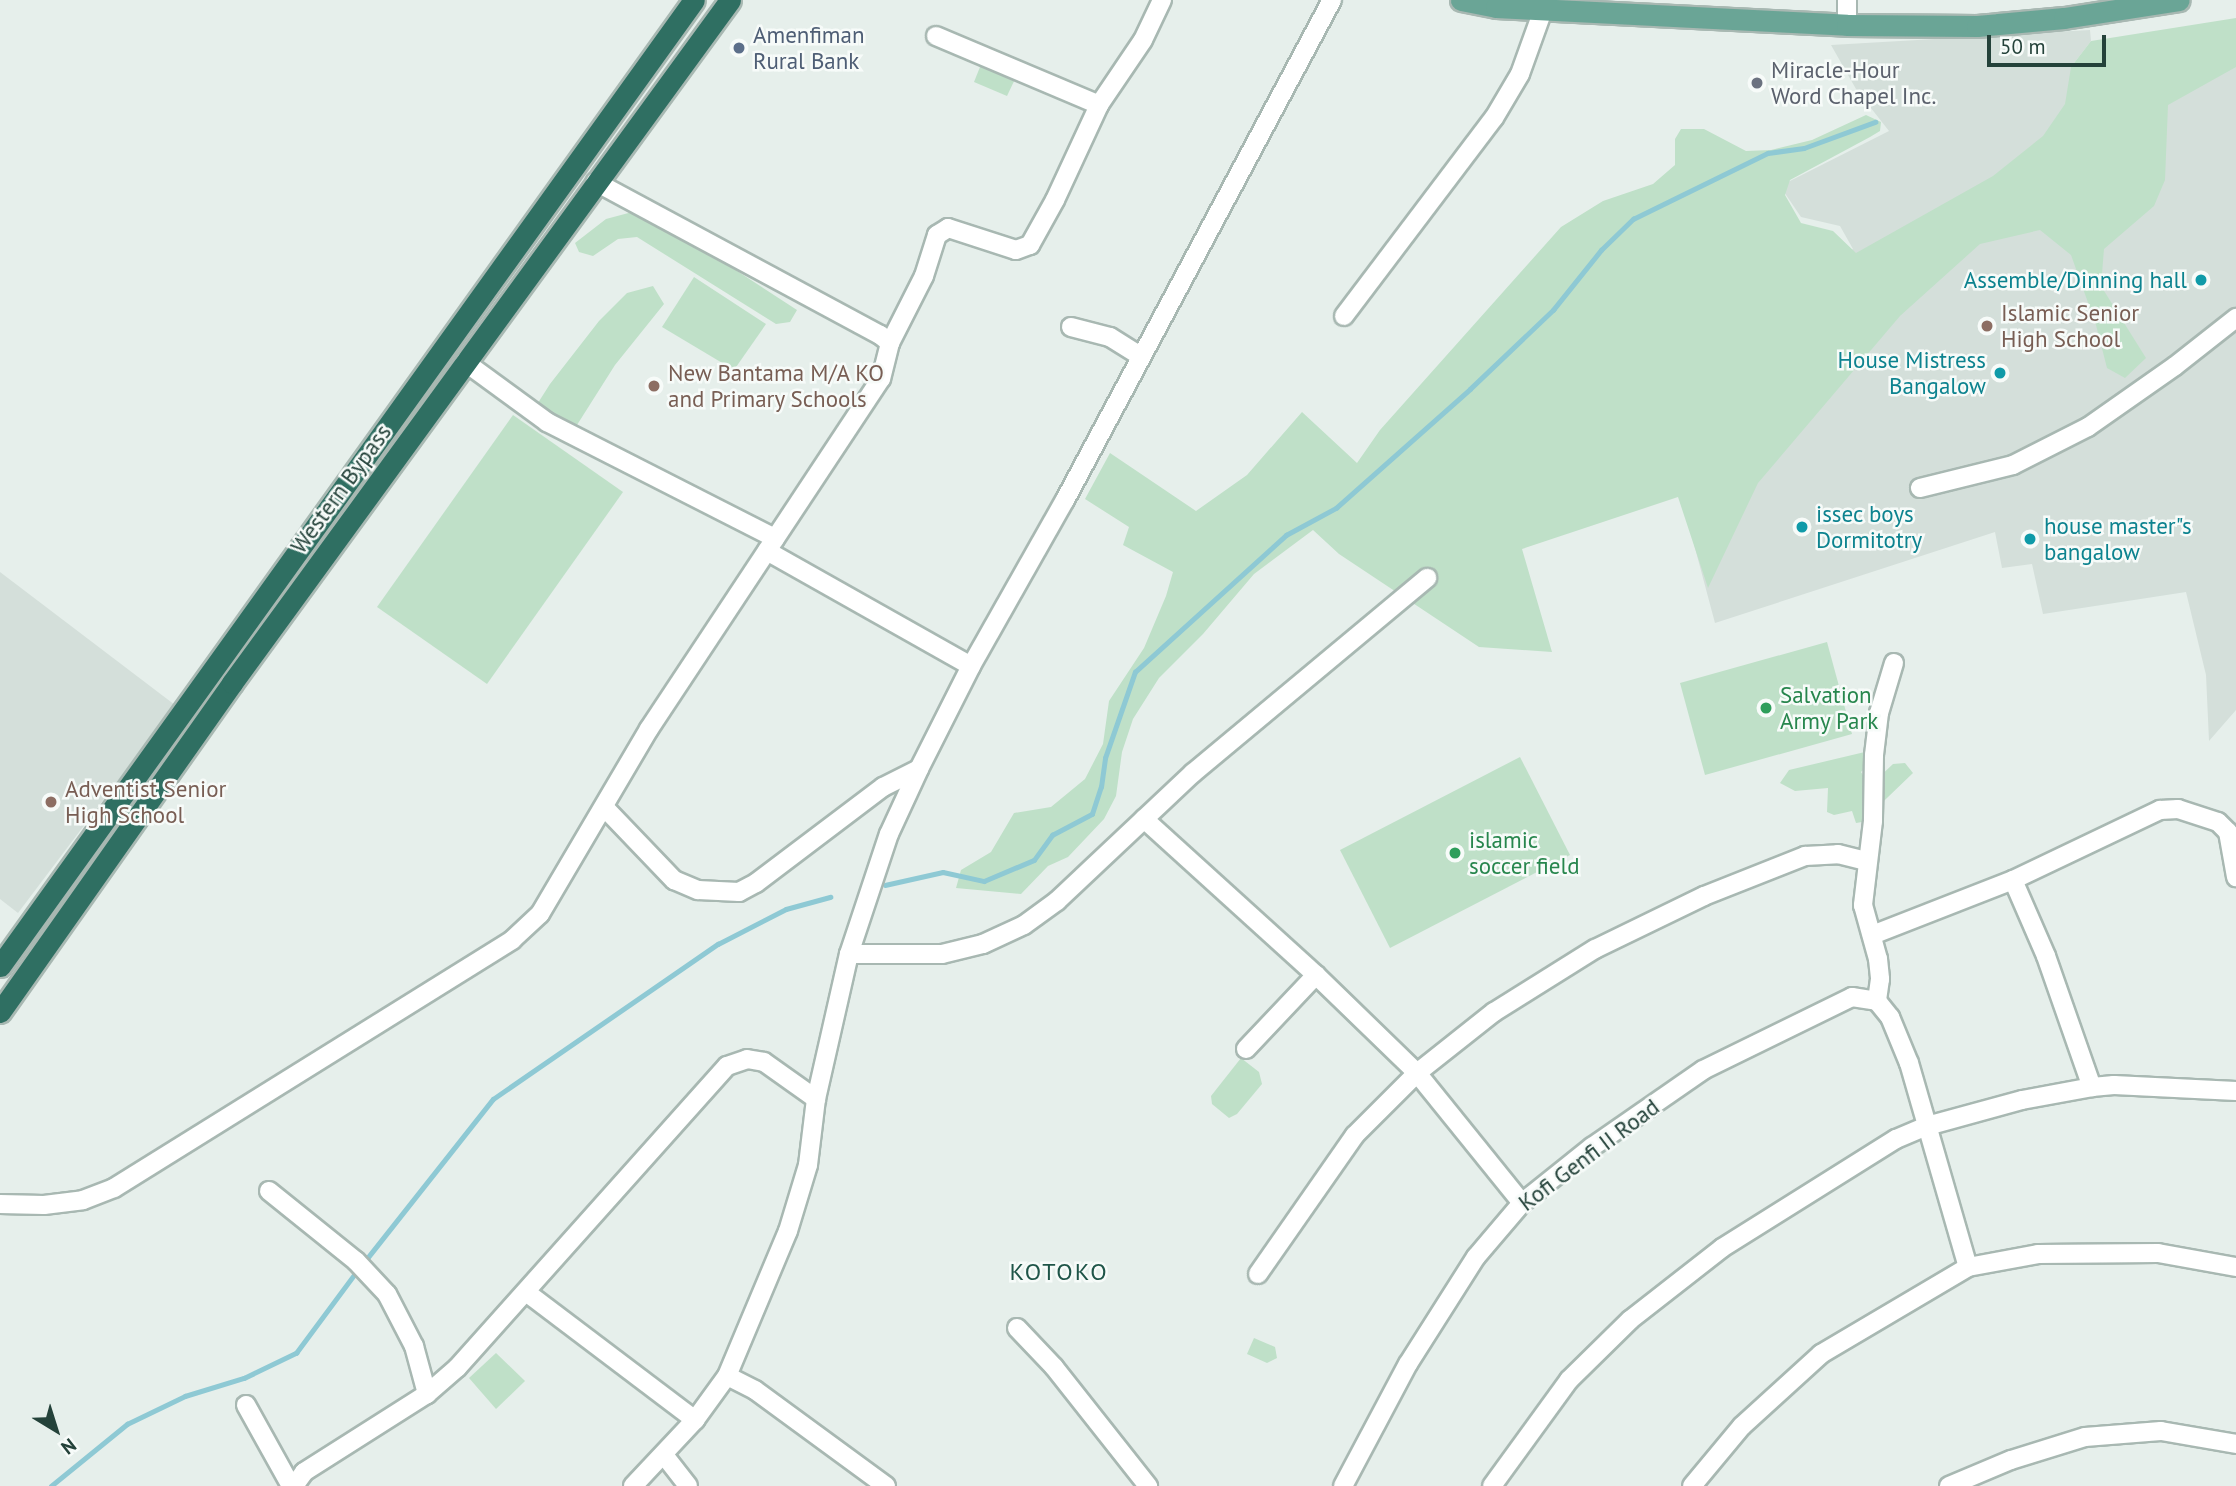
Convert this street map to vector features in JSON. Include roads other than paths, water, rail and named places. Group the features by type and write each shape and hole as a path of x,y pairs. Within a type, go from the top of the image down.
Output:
{"highway":[{"name":"Western Bypass","path":"0,966 694,0"},
{"name":"Western Bypass","path":"0,1012 465,362 730,0"}],"main road":[{"path":"1461,0 1496,7 1543,10 1846,25 1977,26 2064,18 2179,0"}],"street":[{"path":"0,1204 44,1205 83,1200 114,1188 512,940 540,914 649,729 881,379 890,343 924,276 937,235 948,228 1016,250 1030,245 1055,200 1099,105 1143,40 1162,0"},
{"path":"633,1486 695,1420 727,1376 788,1231 808,1165 816,1099 849,954 888,834 971,666 1332,0"},
{"path":"1846,25 1847,0"},
{"path":"1344,316 1494,117 1520,74 1543,10"},
{"path":"936,36 1099,105"},
{"path":"596,182 837,310 890,343"},
{"path":"1920,488 2013,465 2088,427 2175,366 2236,318"},
{"path":"1071,327 1088,329 1110,337 1141,356"},
{"path":"465,362 547,422 771,545 971,666"},
{"path":"849,954 942,954 983,944 1024,925 1057,901 1193,773 1427,578"},
{"path":"1894,663 1879,713 1874,755 1873,821 1863,905 1881,979 1877,1002 1890,1017 1909,1063 1968,1267"},
{"path":"604,808 674,880 698,890 739,892 756,883 883,787 919,769"},
{"path":"1872,935 2013,880 2152,813 2178,809 2218,822 2228,832 2236,877"},
{"path":"1144,819 1316,975 1417,1073 1522,1203"},
{"path":"1258,1274 1355,1135 1417,1073 1494,1012 1595,949 1704,896 1805,856 1838,854 1867,861"},
{"path":"2013,880 2046,956 2092,1087"},
{"path":"1246,1049 1316,975"},
{"name":"Kofi Genfi II Road","path":"1343,1486 1408,1364 1455,1289 1476,1257 1522,1203 1592,1147 1703,1070 1852,997 1877,1002"},
{"path":"246,1405 293,1486 304,1472 427,1394 479,1346 727,1066 747,1059 764,1062 816,1099"},
{"path":"1492,1486 1569,1380 1630,1320 1722,1248 1896,1139 1927,1126 2022,1100 2092,1087 2114,1085 2236,1091"},
{"path":"269,1191 373,1276 387,1294 414,1346 427,1394"},
{"path":"1692,1486 1750,1418 1821,1354 1968,1267 2038,1254 2158,1253 2236,1267"},
{"path":"526,1292 695,1420"},
{"path":"1017,1328 1070,1386 1147,1486"},
{"path":"727,1376 755,1390 886,1486"},
{"path":"1949,1486 2011,1460 2085,1437 2161,1431 2236,1444"},
{"path":"664,1455 688,1486"}],"waterway":[{"path":"885,885 943,872 984,881 1034,860 1052,835 1092,814 1101,787 1105,758 1135,672 1286,535 1336,508 1470,389 1553,310 1601,250 1633,219 1768,153 1804,148 1875,122"},
{"path":"365,1261 493,1099 718,944 786,909 830,897"},
{"path":"51,1486 127,1424 185,1396 244,1378 296,1353 357,1271"}],"place":[{"name":"Amenfiman Rural Bank","path":"739,48"},
{"name":"Miracle-Hour Word Chapel Inc.","path":"1757,83"},
{"name":"Assemble/Dinning hall","path":"2201,280"},
{"name":"Islamic Senior High School","path":"1987,326"},
{"name":"House Mistress Bangalow","path":"2000,373"},
{"name":"New Bantama M/A KO and Primary Schools","path":"654,386"},
{"name":"issec boys Dormitotry","path":"1802,527"},
{"name":"house master\"s bangalow","path":"2030,539"},
{"name":"Salvation Army Park","path":"1766,708"},
{"name":"Adventist Senior High School","path":"51,802"},
{"name":"islamic soccer field","path":"1455,853"}],"district":[{"name":"KOTOKO","path":"1059,1272"}]}
